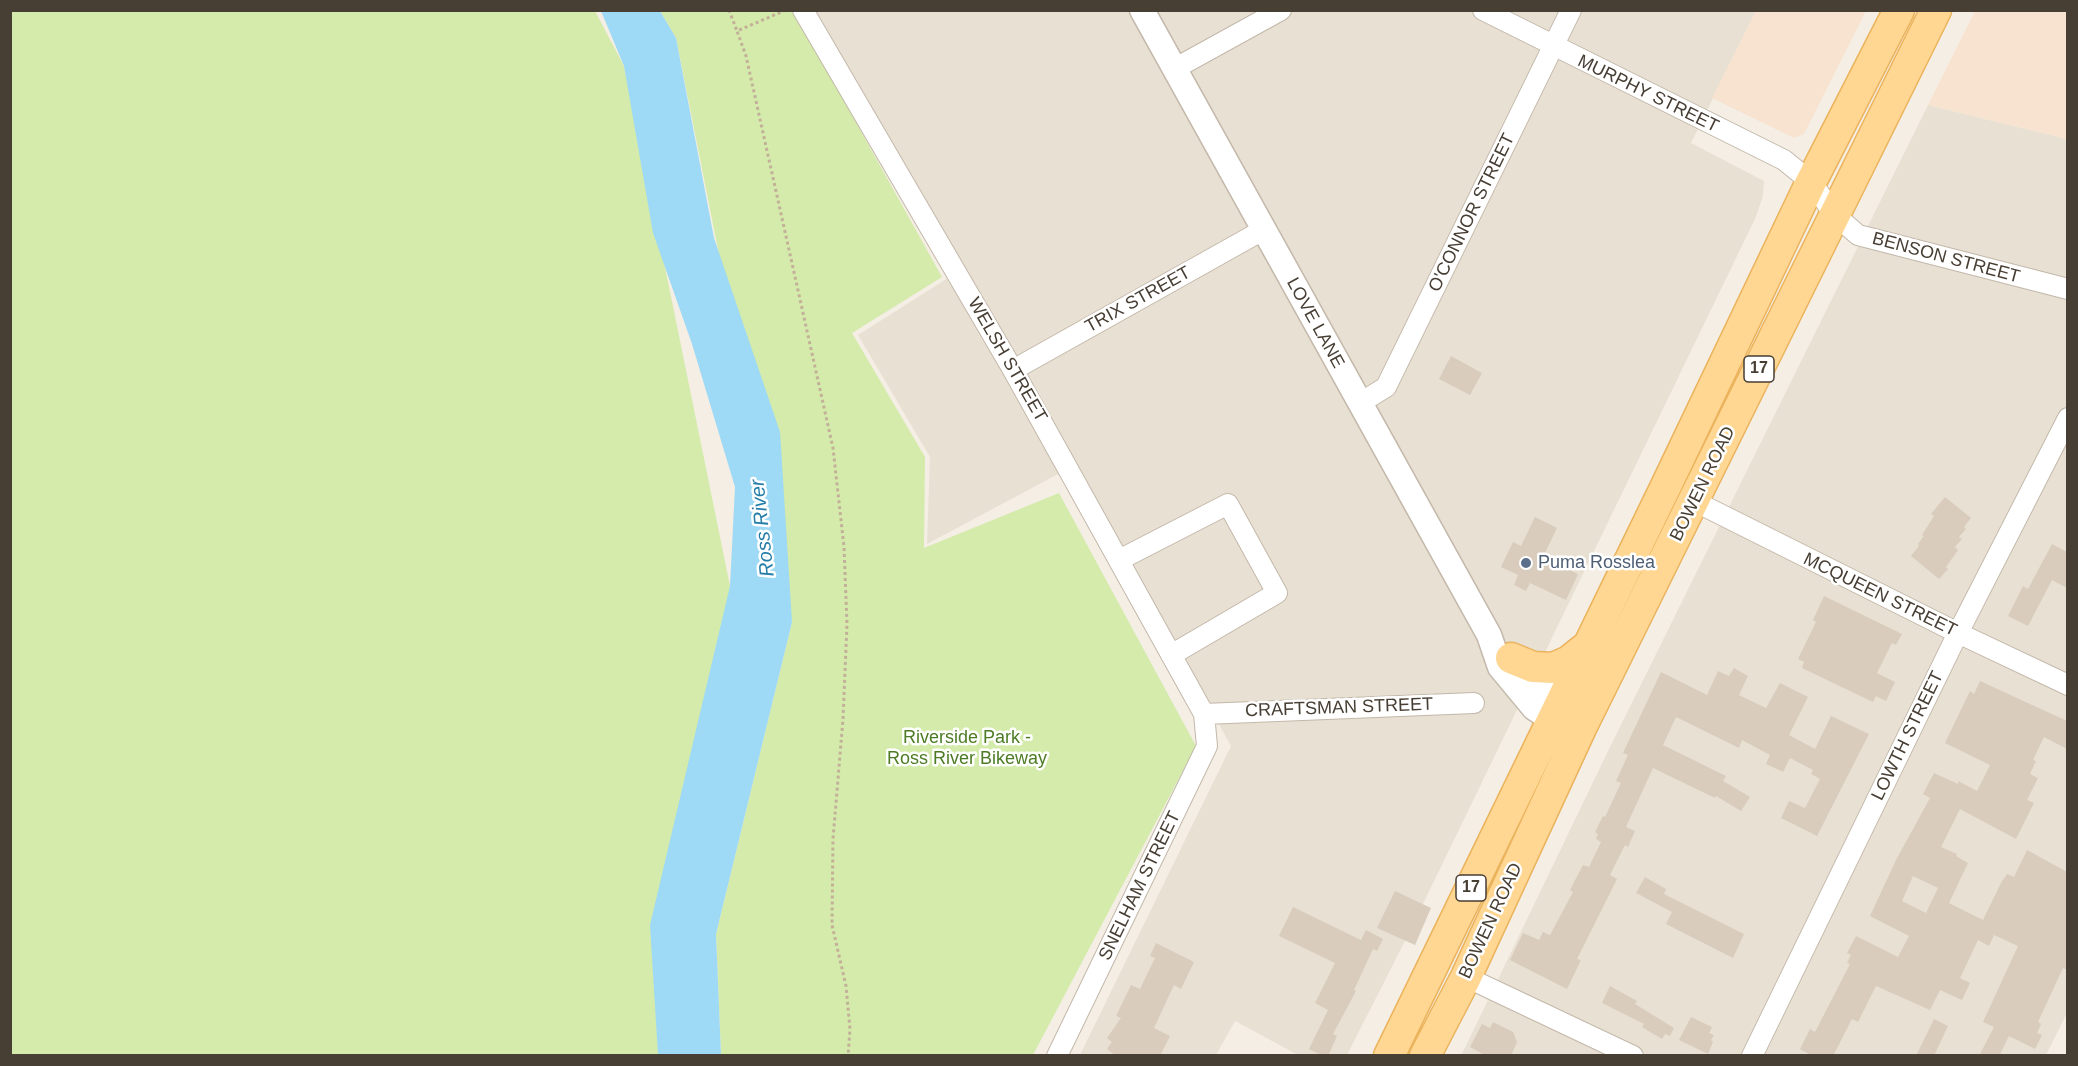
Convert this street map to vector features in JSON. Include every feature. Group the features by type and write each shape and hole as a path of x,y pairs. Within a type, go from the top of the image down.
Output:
{"main road":[{"name":"BOWEN ROAD","path":"1425,1056 1466,976 1590,644 1811,182 1899,10"},
{"name":"BOWEN ROAD","path":"1389,1056 1564,718 1694,501 1936,10"},
{"path":"1511,658 1533,667 1553,668 1569,660 1590,644"}],"street":[{"name":"WELSH STREET","path":"803,10 1013,370 1204,714"},
{"name":"LOVE LANE","path":"1142,10 1488,635 1500,667 1534,708 1564,718"},
{"path":"1174,69 1281,10"},
{"name":"MURPHY STREET","path":"1483,10 1553,47 1784,160 1811,182"},
{"name":"O'CONNOR STREET","path":"1360,403 1386,387 1571,10"},
{"name":"BENSON STREET","path":"1811,182 1835,215 1858,235 2067,289"},
{"name":"TRIX STREET","path":"1013,370 1263,230"},
{"name":"LOWTH STREET","path":"1752,1056 1958,633 2067,418"},
{"name":"MCQUEEN STREET","path":"1694,501 2067,686"},
{"path":"1119,560 1228,504 1277,593 1171,656"},
{"name":"LOVE LANE","path":"1488,635 1539,688 1564,718"},
{"name":"CRAFTSMAN STREET","path":"1204,714 1473,703"},
{"name":"SNELHAM STREET","path":"1058,1056 1207,746 1204,714"},
{"path":"1466,976 1633,1056"}],"path":[{"path":"729,10 746,56 833,448 843,536 847,624 843,719 833,839 832,925 846,986 850,1029 848,1056"},
{"path":"737,31 786,10"}],"shaded area":[{"path":"806,11 1756,11 1691,143 1764,181 1763,196 1755,219 1405,941 1347,1055 1298,1055 1235,1021 1216,1055 1080,1055 1231,746 1075,465 927,544 930,457 858,335 959,271"},
{"path":"1756,11 1866,11 1804,134 1794,138 1712,98"},
{"path":"1975,11 2067,11 2067,139 1928,105"},
{"path":"1928,105 2067,139 2068,1011 2046,1055 1461,1056 1609,749"}],"green space":[{"path":"10,11 595,11 624,66 730,586 664,1055 11,1055"},
{"name":"Riverside Park - Ross River Bikeway","path":"660,11 794,11 942,277 852,333 925,457 924,548 1059,493 1196,746 1033,1055 721,1055 716,934 792,622 676,38"}],"water":[{"name":"Ross River","path":"601,11 660,11 676,38 714,238 780,432 792,622 716,934 721,1055 658,1055 650,925 730,586 735,487 692,344 653,233 624,66"}],"building":[{"path":"1451,356 1482,373 1470,395 1439,379"},
{"path":"1945,497 1971,518 1959,537 1962,539 1955,547 1958,550 1946,567 1948,569 1939,579 1911,556 1919,546 1924,536 1922,535 1934,516 1931,514"},
{"path":"1535,517 1557,528 1543,557 1578,574 1566,600 1530,583 1526,591 1514,585 1518,575 1501,567 1513,542 1521,546"},
{"path":"2052,544 2067,552 2067,588 2052,580 2028,626 2008,616 2023,586 2028,589"},
{"path":"1824,596 1902,634 1896,645 1892,643 1877,673 1895,682 1886,701 1876,696 1873,702 1802,668 1804,662 1798,659 1816,622 1813,620"},
{"path":"1734,668 1748,676 1739,695 1766,708 1780,683 1808,697 1789,735 1815,749 1831,716 1869,734 1817,836 1781,818 1789,801 1805,808 1820,779 1811,774 1813,770 1790,758 1783,772 1766,764 1770,755 1742,740 1739,748 1676,717 1663,745 1726,776 1723,781 1750,797 1741,811 1716,796 1715,798 1653,768 1626,827 1635,831 1628,847 1625,845 1610,875 1617,879 1577,959 1581,960 1567,989 1510,960 1523,933 1539,940 1543,932 1550,935 1573,892 1570,890 1583,865 1589,867 1601,842 1596,839 1598,834 1595,832 1603,816 1605,817 1621,783 1616,781 1628,755 1623,753 1661,672 1707,695 1718,671 1729,676"},
{"path":"1980,681 2067,721 2067,749 2044,737 2033,760 2036,761 2030,774 2038,778 2027,800 2034,803 2016,839 1960,809 1941,847 1957,854 1956,856 1968,863 1949,903 1983,920 2001,883 2007,874 2014,877 2027,850 2067,872 2067,970 2063,968 2038,1022 2041,1024 2037,1033 2042,1035 2035,1049 2009,1036 1999,1056 1979,1056 1994,1027 1983,1022 2018,946 1994,935 1989,946 1978,940 1960,978 1970,983 1962,1000 1940,990 1930,1010 1876,986 1858,1022 1852,1019 1833,1056 1812,1056 1800,1049 1810,1029 1815,1032 1850,964 1847,963 1851,955 1847,953 1856,936 1898,957 1909,936 1870,916 1896,860 1930,798 1923,794 1934,773 1958,784 1958,781 1977,791 1990,765 1945,743 1970,691 1974,694","holes":["1913,876 1938,888 1926,913 1902,901"]},
{"path":"1645,877 1666,889 1664,894 1744,934 1733,958 1666,924 1672,912 1636,893"},
{"path":"1395,891 1431,908 1415,945 1377,928"},
{"path":"1293,907 1361,940 1366,930 1383,939 1377,951 1373,949 1354,990 1356,991 1333,1034 1337,1036 1328,1056 1309,1049 1328,1010 1315,1003 1335,963 1279,936"},
{"path":"1156,943 1194,962 1181,989 1174,985 1154,1028 1170,1036 1160,1056 1116,1056 1107,1049 1112,1042 1107,1038 1121,1018 1116,1016 1131,985 1140,989 1155,958 1150,956"},
{"path":"1610,986 1637,1001 1635,1004 1674,1028 1670,1036 1665,1034 1662,1039 1642,1027 1644,1024 1602,1003"},
{"path":"1691,1017 1712,1027 1709,1033 1714,1035 1711,1040 1713,1042 1708,1054 1679,1040"},
{"path":"1934,1019 1948,1026 1934,1056 1916,1056"},
{"path":"1493,1022 1513,1032 1517,1042 1511,1056 1486,1056 1470,1047 1482,1024 1490,1028"}],"place":[{"name":"Puma Rosslea","path":"1526,563"}]}
